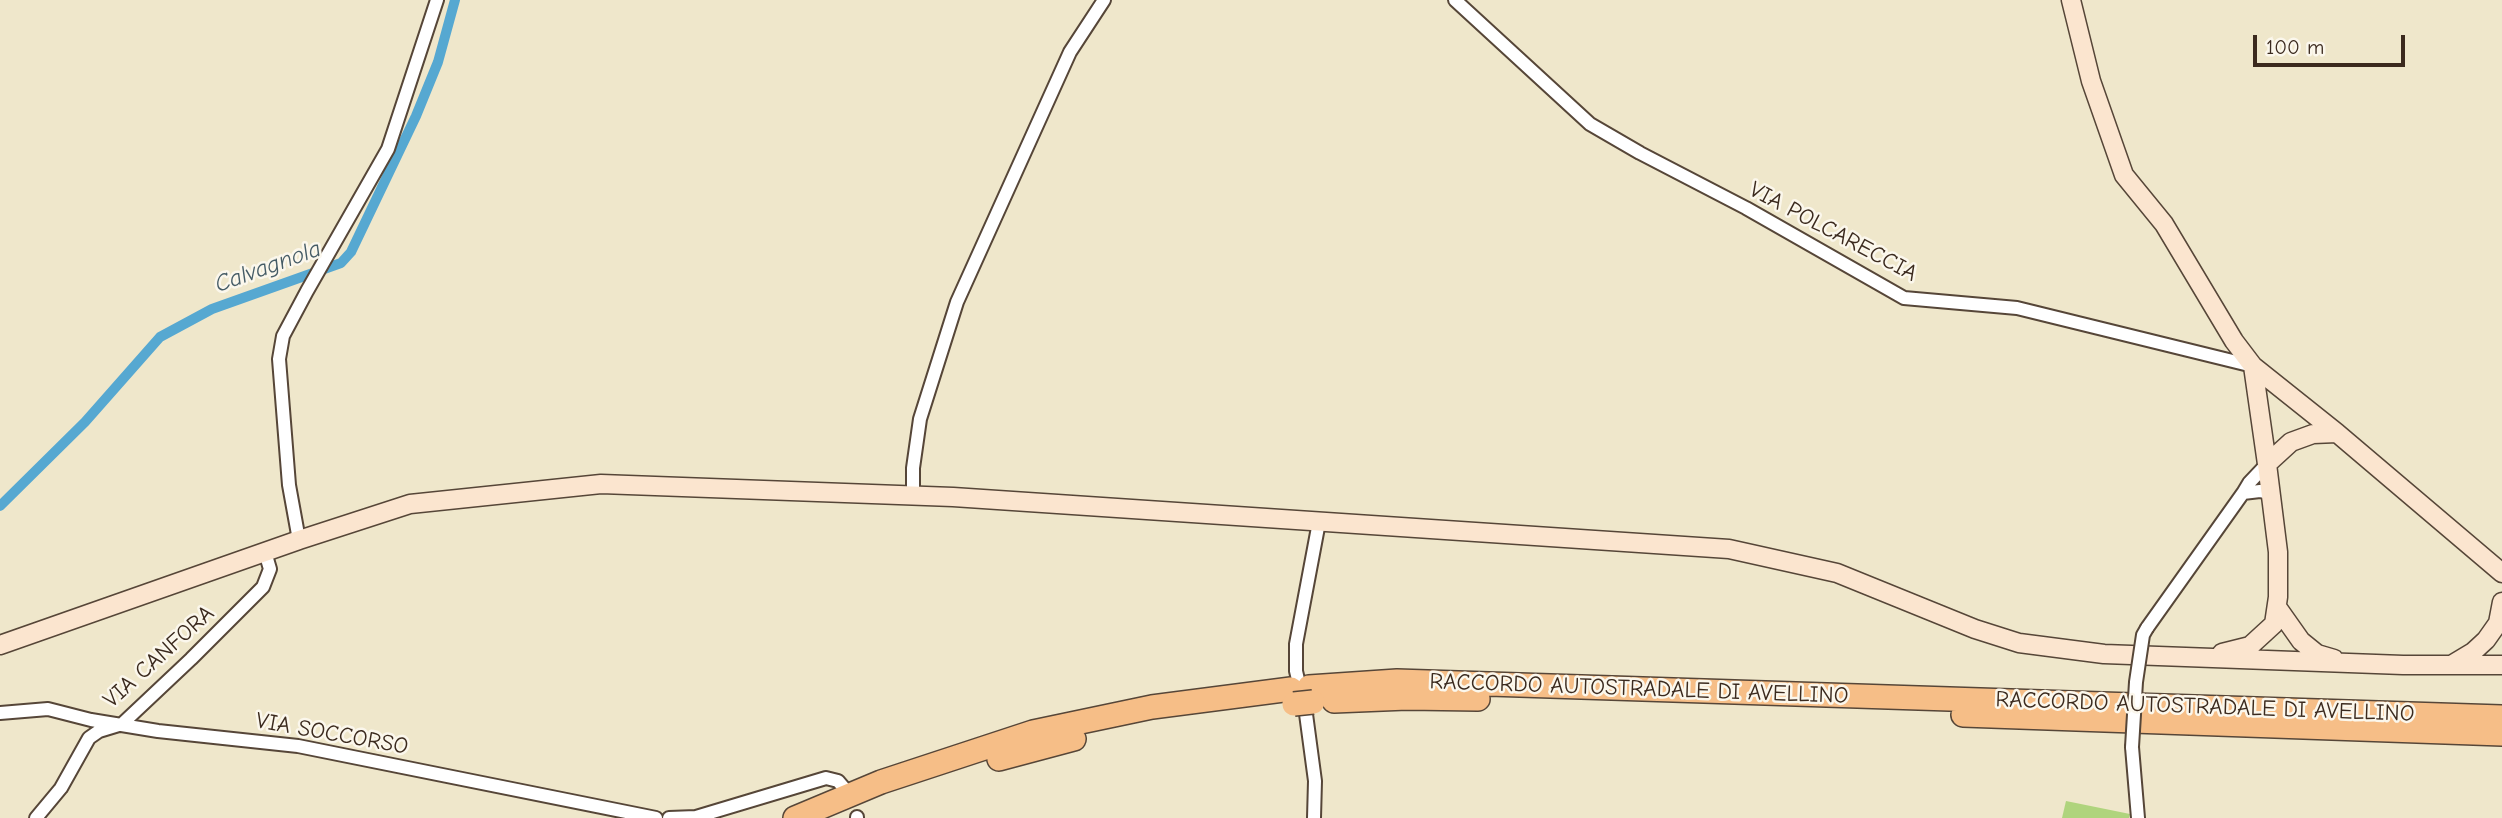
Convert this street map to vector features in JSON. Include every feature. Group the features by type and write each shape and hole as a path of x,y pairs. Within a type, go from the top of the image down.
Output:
{"highway":[{"name":"RACCORDO AUTOSTRADALE DI AVELLINO","path":"831,818 948,774 1065,741 1180,718 1396,681 2502,717"},
{"name":"RACCORDO AUTOSTRADALE DI AVELLINO","path":"794,818 881,782 1033,732 1152,707 1302,696 1470,699 2502,734"}],"street":[{"path":"299,540 289,485 279,359 283,336 388,149 437,0"},
{"path":"913,496 913,468 920,419 957,303 1070,52 1104,0"},
{"name":"VIA POLCARECCIA","path":"1455,0 1590,124 1746,208 1904,298 2017,308 2253,366"},
{"path":"2071,0 2091,81 2124,175 2164,225 2234,341 2253,366 2499,570 2502,600 2498,623 2473,652 2453,664"},
{"path":"2205,657 2250,646 2274,624 2277,607 2278,552 2253,366"},
{"path":"2137,818 2132,747 2136,682 2143,635 2249,483 2267,464 2291,442 2313,434 2337,433"},
{"path":"0,645 410,504 601,484 913,496 1729,549 1837,573 1975,629 2019,643 2104,654 2346,663 2502,665"},
{"path":"2243,494 2260,491 2271,493"},
{"path":"1314,818 1315,781 1306,714 1296,671 1296,645 1320,522"},
{"name":"VIA CANFORA","path":"36,818 61,788 89,738 99,730 122,724 263,587 270,569 265,552"},
{"path":"2277,607 2309,648 2317,654 2346,663"},
{"name":"VIA SOCCORSO","path":"0,713 48,709 91,720 158,730 299,746 656,818"},
{"path":"669,818 696,817 826,778 838,781 844,788"}],"green space":[{"path":"2066,801 2130,814 2129,818 2062,818"}],"waterway":[{"name":"Calvagnola","path":"0,506 85,422 160,337 212,309 341,263 351,252 416,116 438,62 455,0"}]}
